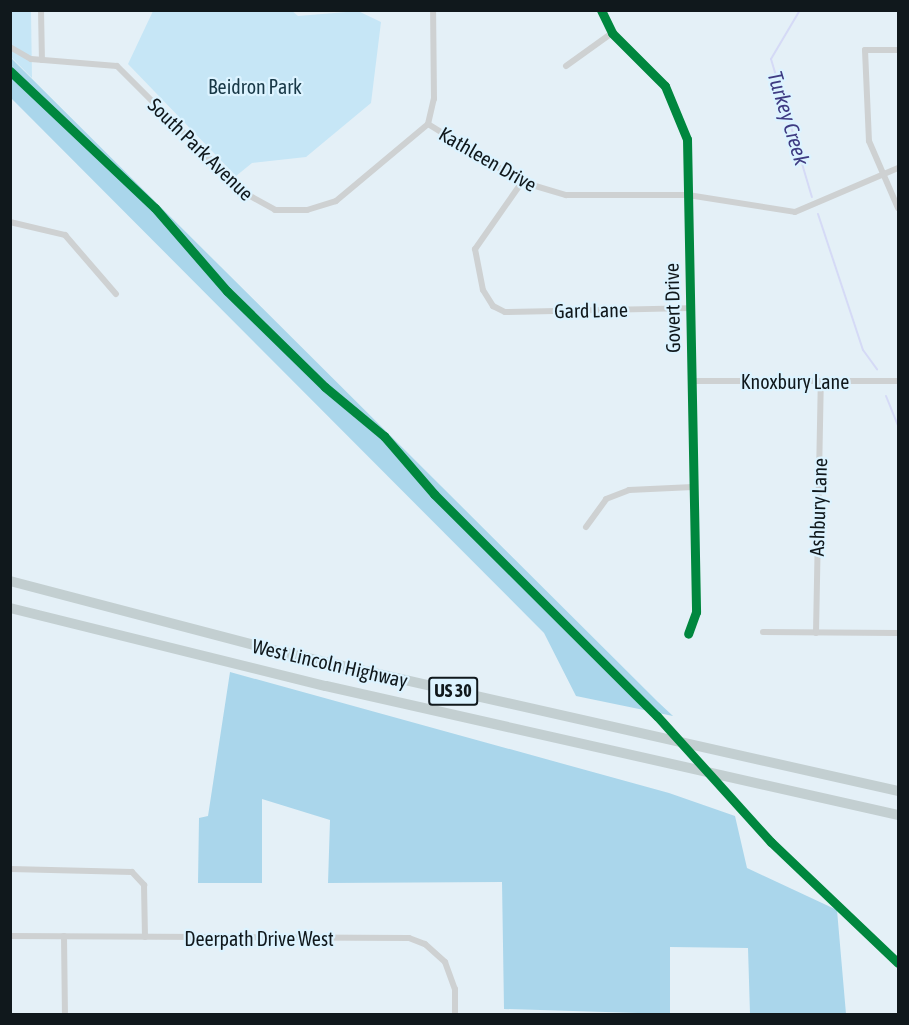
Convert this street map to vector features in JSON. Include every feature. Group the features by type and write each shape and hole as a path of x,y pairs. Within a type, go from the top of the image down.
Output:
{"main road":[{"name":"West Lincoln Highway","path":"10,581 325,663 898,791"},
{"name":"West Lincoln Highway","path":"10,608 319,685 898,815"}],"street":[{"path":"41,10 42,60"},
{"path":"428,124 434,99 433,10"},
{"name":"Govert Drive","path":"601,10 612,33 665,86 681,116 688,195 696,612 688,634"},
{"path":"566,66 612,33"},
{"name":"South Park Avenue","path":"10,47 22,56 42,60 117,66 243,192 275,210 307,210 336,201 428,124"},
{"path":"898,50 865,50 869,141 898,208"},
{"name":"Kathleen Drive","path":"428,124 522,182 566,195 688,195 795,212 898,168"},
{"name":"Gard Lane","path":"522,182 475,249 483,290 493,306 505,312 690,308"},
{"path":"10,222 64,235 116,294"},
{"name":"Knoxbury Lane","path":"692,381 898,381"},
{"name":"Ashbury Lane","path":"816,633 821,382"},
{"path":"586,527 606,498 629,490 693,487"},
{"path":"763,632 898,633"},
{"path":"10,869 132,872 144,885 145,937"},
{"name":"Deerpath Drive West","path":"10,936 409,938 426,944 445,962 455,989 455,1014"},
{"path":"64,936 65,1014"}],"green space":[{"name":"Beidron Park","path":"291,10 298,16 358,11 381,22 371,103 306,157 252,163 236,176 128,64 153,11"},
{"path":"10,11 31,11 32,78 11,57"}],"shaded area":[{"path":"10,57 673,716 576,696 544,633 11,98"},
{"path":"230,672 669,793 735,816 747,868 837,910 846,1014 750,1014 748,948 670,947 670,1014 504,1009 502,882 328,883 330,820 262,799 262,883 198,883 199,818 208,816"}],"waterway":[{"name":"Turkey Creek","path":"800,10 771,59 812,197"},
{"name":"Turkey Creek","path":"818,214 863,350 877,369"},
{"name":"Turkey Creek","path":"886,396 898,425"}],"cycle path":[{"path":"601,10 612,33 665,86 687,139 696,612 688,634"},
{"path":"10,71 155,208 227,291 325,387 384,436 434,494 657,716 771,842 898,963"}]}
